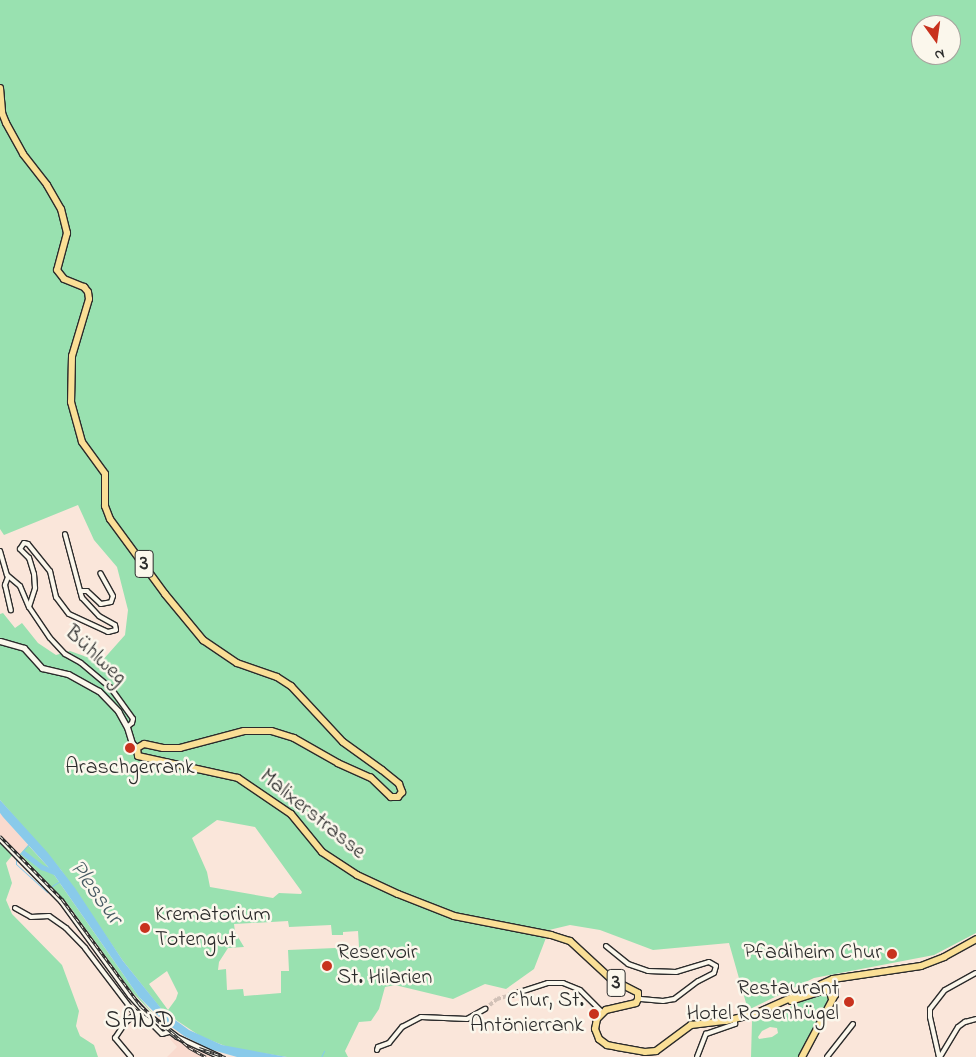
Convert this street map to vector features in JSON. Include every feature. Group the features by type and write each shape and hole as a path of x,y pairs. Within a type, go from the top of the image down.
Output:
{"main road":[{"name":"Malixerstrasse","path":"0,88 2,113 6,123 23,154 56,197 66,224 66,241 57,270 64,279 76,283 88,292 89,299 72,356 71,402 82,442 105,474 105,506 110,519 165,594 203,640 237,663 277,677 296,689 339,739 399,784 402,792 398,797 391,797 370,778 338,763 294,738 276,732 244,731 180,748 162,748 144,744 137,748 137,754 142,758 238,778 291,814 319,849 371,882 454,916 567,940 578,947 610,979 635,990 638,999"},
{"path":"802,1057 836,991 834,979 914,968 937,960 976,939"},
{"name":"3","path":"638,999 634,1004 602,1012 597,1019 595,1027 602,1041 612,1046 647,1052 660,1049 691,1025 735,1019 780,1004 812,986 834,979"},
{"path":"780,1004 825,990 830,992 832,1000"}],"street":[{"name":"Bühlweg","path":"29,607 35,588 34,572 29,558 20,549 23,543 28,544 50,571 56,596 67,612 91,626 108,632 114,632 116,626 96,613 83,599 65,534"},
{"name":"Bühlweg","path":"0,551 8,577 20,586 29,607 62,652 104,681 112,689 133,719 132,723 127,727"},
{"name":"Bühlweg","path":"80,591 87,591 101,604 111,602 113,596 100,573"},
{"name":"Bühlweg","path":"8,577 5,583 11,610"},
{"path":"0,641 24,648 42,668 68,674 96,689 115,707 127,727 132,743 137,748"},
{"path":"0,839 61,901 132,998 169,1032 200,1049 220,1057"},
{"path":"15,908 31,917 51,917 69,931 85,948 117,992 136,1013 152,1024 161,1034 166,1035 169,1032"},
{"path":"606,946 628,964 648,971 680,971 709,962 716,966 714,973 698,981 674,999 663,1001 638,999"},
{"path":"940,1057 930,1009 945,990 976,973"},
{"path":"511,995 548,983 563,982 580,990 602,1012"},
{"path":"377,1050 378,1047 389,1043 402,1027 421,1017 466,1019 476,1016 485,1009"},
{"path":"131,1057 115,1038 124,1023 136,1013"},
{"path":"697,1057 706,1034 735,1024 735,1019"},
{"path":"940,1057 958,1027 967,1021 976,1019"},
{"path":"827,1057 853,1024"}],"shaded area":[{"path":"0,813 28,845 20,854 67,903 132,992 129,994 61,901 0,839"},
{"path":"171,1036 198,1051 214,1057 167,1057 177,1047 170,1039"}],"green space":[{"path":"0,0 976,0 976,933 934,955 814,978 748,1010 729,943 653,950 600,930 570,925 549,930 534,969 506,989 485,984 453,999 395,985 385,987 379,1009 371,1021 359,1022 345,1051 348,1057 287,1057 230,1048 200,1036 167,1014 166,1010 162,1010 123,961 61,870 0,800 0,614 3,613 15,628 22,623 38,643 56,655 70,651 101,662 125,635 128,610 117,567 94,540 78,505 4,535 0,529","holes":["217,820 255,827 302,892 301,894 279,893 273,898 210,887 207,872 192,838","288,921 289,927 331,925 332,935 343,935 343,932 358,931 359,947 288,950 289,971 281,971 281,993 244,996 243,989 227,990 226,969 218,970 219,962 228,948 244,947 235,932 234,924","167,971 178,993 168,1010 149,984"]},
{"path":"0,839 14,853 6,863 12,883 6,900 12,914 62,965 79,1011 76,1026 80,1036 94,1045 98,1057 0,1057"},
{"path":"28,845 50,869 139,997 158,1019 132,992 67,903 20,854"},
{"path":"819,994 832,995 802,1057 751,1057 752,1021 774,1014","holes":["770,1027 777,1028 778,1033 772,1037 759,1039 758,1037 762,1031"]}],"water":[{"path":"0,800 48,853 75,888 123,961 164,1012 159,1017 139,997 50,869 0,813"},
{"path":"167,1014 189,1030 222,1045 287,1057 237,1057 209,1049 184,1036 162,1020"}],"waterway":[{"path":"20,854 28,845"},
{"name":"Plessur","path":"24,853 42,867 57,873"},
{"path":"16,859 16,864 47,892"},
{"name":"Plessur","path":"52,886 60,881"},
{"path":"117,981 125,994"},
{"path":"321,1057 324,1051"}],"tunnel":[{"path":"485,1009 497,999 511,995"}],"railway":[{"path":"0,836 62,899 141,1006 190,1048 206,1057"},
{"path":"199,1048 225,1057"}],"place":[{"name":"Araschgerrank","path":"130,748"},
{"name":"Krematorium Totengut","path":"145,928"},
{"name":"Pfadiheim Chur","path":"892,954"},
{"name":"Reservoir St. Hilarien","path":"327,966"},
{"name":"Restaurant Hotel Rosenhügel","path":"849,1002"},
{"name":"Chur, St. Antönierrank","path":"594,1014"}],"district":[{"name":"SAND","path":"140,1021"}]}
